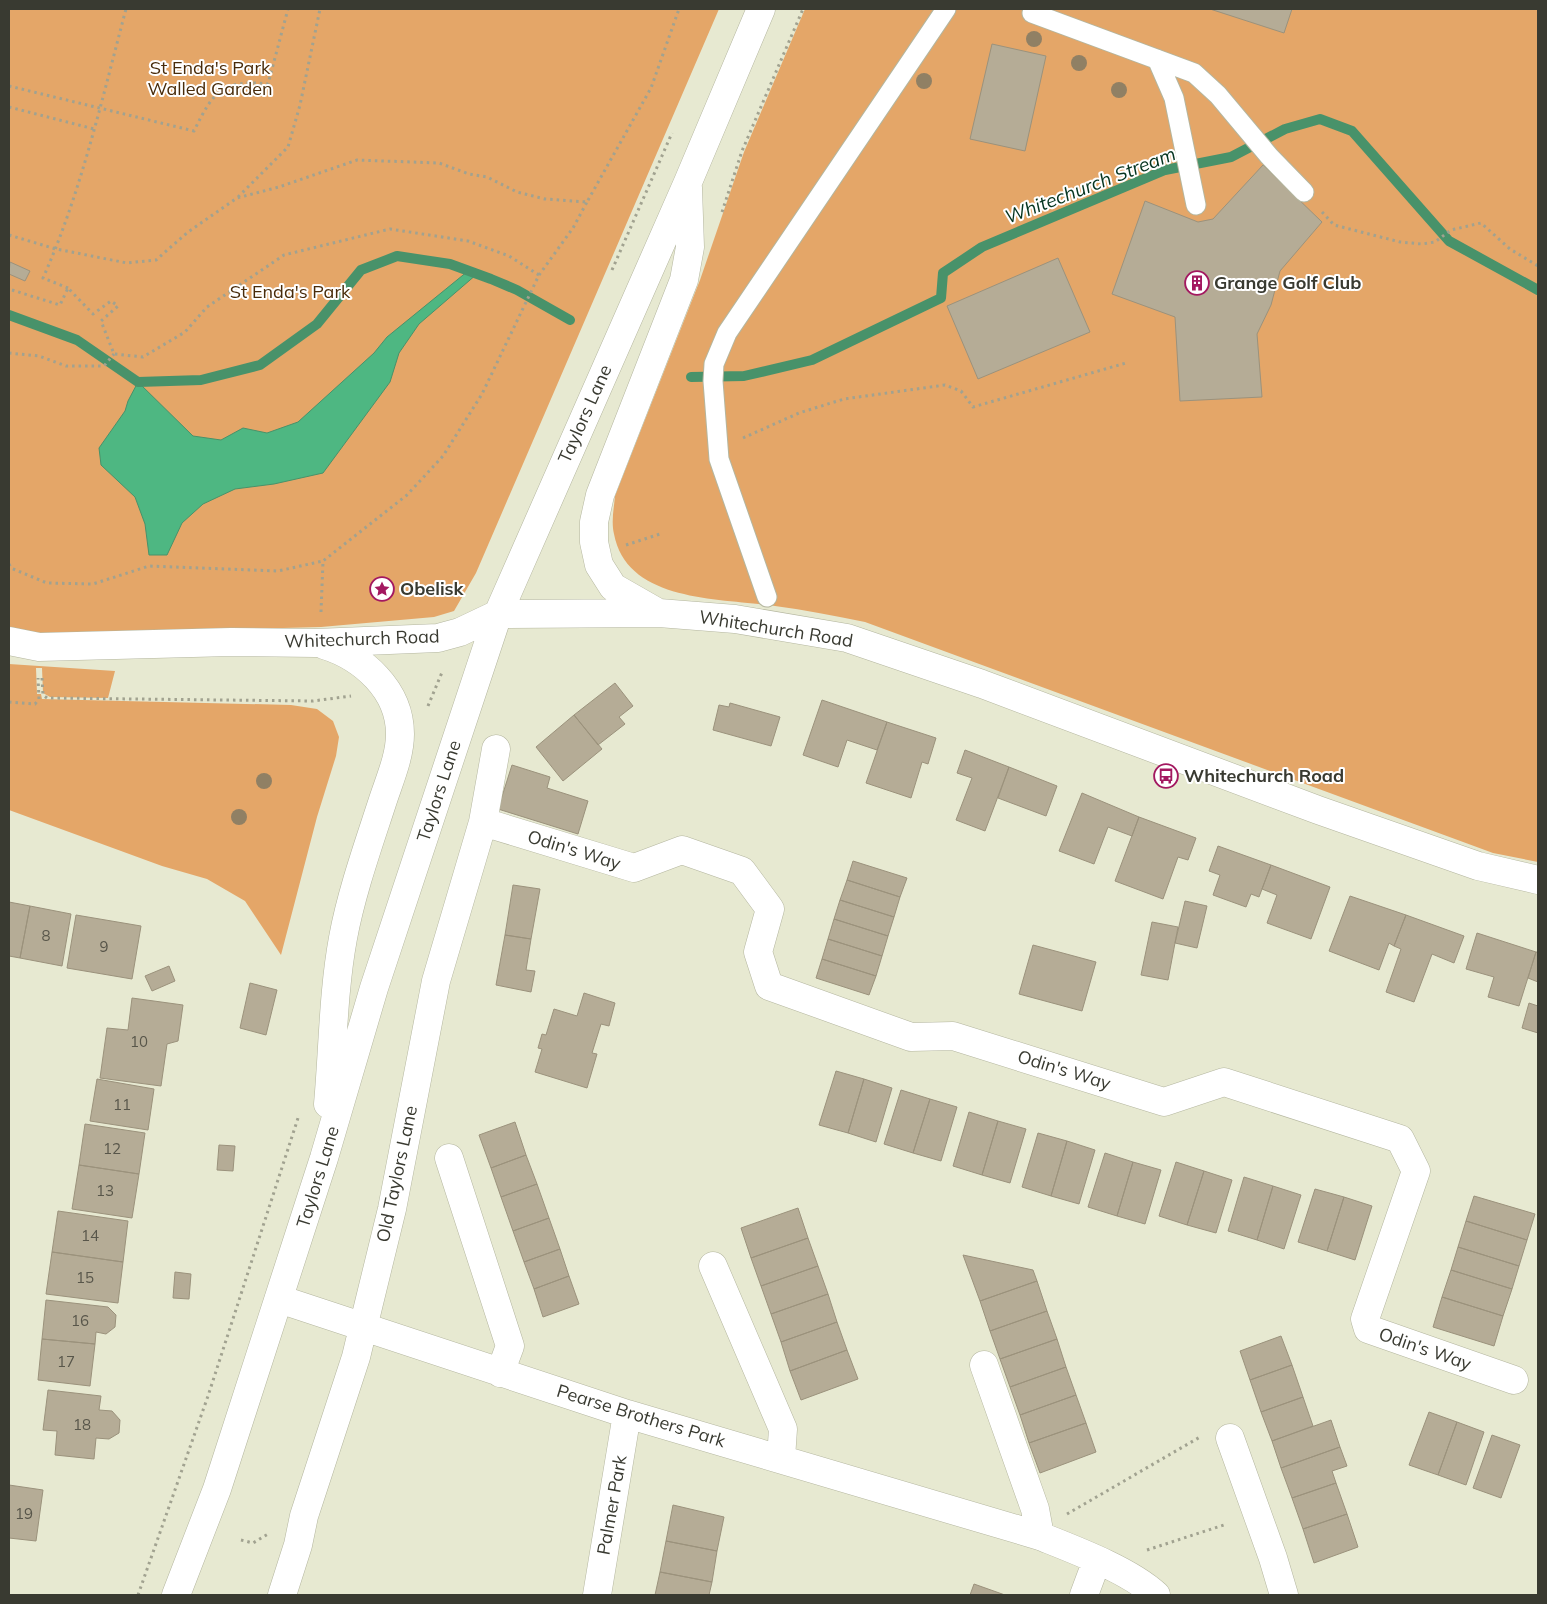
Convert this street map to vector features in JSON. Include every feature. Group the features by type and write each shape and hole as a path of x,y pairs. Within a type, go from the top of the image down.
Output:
{"street":[{"name":"Taylors Lane","path":"176,1595 217,1489 324,1158 374,988 498,614 688,182 760,9"},
{"path":"659,613 613,587 599,565 594,542 594,522 600,494 684,280 690,247 688,182"},
{"name":"Whitechurch Road","path":"9,641 39,647 221,642 318,630 438,638 460,632 498,614 659,613 735,619 847,638 990,687 1478,866 1538,880"},
{"path":"318,630 378,679 388,692 396,711 400,733 394,766 367,849 343,938 324,1158"},
{"name":"Old Taylors Lane","path":"282,1595 362,1328 392,1209 436,981 483,822 496,749"},
{"name":"Odin's Way","path":"483,822 634,868 682,850 742,870 770,909 758,952 769,986 911,1037 954,1036 1164,1102 1224,1082 1400,1139 1416,1171 1365,1319 1368,1329 1514,1380"},
{"path":"449,1158 510,1346 500,1373"},
{"path":"713,1266 783,1429 781,1458"},
{"name":"Pearse Brothers Park","path":"279,1299 627,1414 1040,1536 1098,1560 1149,1588 1156,1595"},
{"path":"984,1365 1035,1509 1040,1536"},
{"name":"Palmer Park","path":"597,1595 627,1414"},
{"path":"1219,1436 1267,1539 1284,1595"},
{"path":"1084,1595 1098,1560"}],"lane":[{"path":"767,597 722,471 714,396 714,364 727,333 946,9"},
{"path":"1028,10 1194,73 1222,100 1268,156 1304,192"},
{"path":"1157,60 1174,98 1195,197"}],"path":[{"path":"114,354 101,321 118,306 111,301 94,314 68,288 43,278 56,249 94,129 126,9"},
{"path":"9,86 194,131 208,103 224,88 241,83 268,84 288,9"},
{"path":"9,236 56,249 127,263 156,260 188,232 237,198 288,147 300,105 320,9"},
{"path":"9,564 11,568 47,583 93,584 148,566 278,571 323,561 407,495 444,456 482,394 539,275 573,228 651,88 679,9"},
{"path":"9,107 94,129"},
{"path":"610,275 672,131"},
{"path":"237,198 279,188 357,160 402,160 439,163 469,174 487,177 517,192 544,199 587,202"},
{"path":"1304,192 1334,225 1400,242 1422,244 1434,242 1451,230 1481,223 1510,249 1538,266"},
{"path":"114,354 142,357 185,332 207,307 284,255 390,229 468,241 509,256 539,275"},
{"path":"12,290 60,305 68,288"},
{"path":"9,352 39,356 66,366 104,366 114,354"},
{"path":"719,449 799,413 844,399 945,385 961,391 973,407 1126,363"},
{"path":"623,546 663,533"},
{"path":"318,630 323,561"},
{"path":"41,668 43,695 47,698 313,701 355,696"},
{"path":"9,702 34,704 40,698 38,674"},
{"path":"1060,1518 1219,1436"},
{"path":"1147,1550 1233,1522"},
{"path":"241,1540 253,1543 274,1531"}],"green space":[{"name":"St Enda's Park","path":"9,9 719,9 476,573 454,611 434,617 321,627 39,634 9,628"},
{"name":"Grange Golf Club","path":"805,9 1538,9 1538,862 1493,853 865,622 798,609 704,598 679,593 656,585 637,573 622,557 613,529 615,496 700,280 744,152"},
{"path":"9,664 115,671 108,698 50,697 43,693 42,668 36,668 37,694 41,694 42,699 291,705 317,709 333,721 339,737 336,756 317,817 281,955 245,901 207,879 162,866 9,810"}],"shaded area":[{"path":"468,271 477,274 419,324 399,353 390,382 323,473 274,484 235,489 203,504 182,523 167,555 149,555 145,524 135,497 101,465 99,448 125,411 138,382 193,436 221,440 243,428 267,433 298,422 374,353 387,337"}],"building":[{"path":"1210,9 1292,9 1284,33"},
{"path":"992,44 1046,56 1025,151 970,139"},
{"name":"Grange Golf Club","path":"1263,165 1322,222 1280,271 1271,305 1257,334 1262,397 1180,401 1175,317 1112,294 1145,201 1198,222 1213,219"},
{"path":"1058,258 1090,332 978,379 947,306"},
{"path":"10,262 30,271 25,281 9,274"},
{"path":"615,683 633,706 619,717 625,724 598,745 574,715"},
{"path":"822,700 887,722 877,750 847,740 838,767 803,755"},
{"path":"730,703 780,717 771,746 713,730 719,705 729,707"},
{"path":"574,715 602,749 563,781 536,747"},
{"path":"887,722 936,738 928,764 922,762 911,798 866,783"},
{"path":"965,750 1009,767 985,831 956,820 972,778 957,773"},
{"path":"512,765 550,777 547,788 588,801 578,834 498,809"},
{"path":"1009,767 1057,786 1046,816 998,798"},
{"path":"1082,793 1139,817 1132,836 1108,827 1094,864 1059,851"},
{"path":"1139,817 1196,838 1188,860 1178,857 1163,899 1115,881"},
{"path":"1218,846 1271,865 1259,897 1251,894 1246,907 1213,895 1220,875 1209,871"},
{"path":"853,861 907,878 900,897 847,880"},
{"path":"1271,865 1330,887 1311,939 1267,923 1277,895 1262,889"},
{"path":"847,880 900,897 894,917 840,900"},
{"path":"513,885 540,889 531,939 505,935"},
{"path":"1350,896 1406,915 1394,946 1389,943 1379,970 1329,951"},
{"path":"840,900 894,917 888,936 834,919"},
{"path":"1185,901 1207,906 1197,948 1175,943"},
{"path":"9,902 30,906 20,958 9,956"},
{"path":"30,906 71,914 62,966 20,958"},
{"path":"76,915 141,926 132,979 67,968"},
{"path":"1406,915 1464,936 1454,963 1432,954 1414,1002 1386,992 1401,949 1394,946"},
{"path":"834,919 888,936 882,956 828,939"},
{"path":"1152,922 1178,927 1168,980 1141,975"},
{"path":"1477,933 1536,952 1519,1006 1488,997 1494,977 1466,969"},
{"path":"505,935 531,939 526,970 535,971 531,992 496,985"},
{"path":"828,939 882,956 876,976 822,959"},
{"path":"1033,945 1096,962 1082,1011 1019,994"},
{"path":"1536,952 1538,952 1538,982 1528,978"},
{"path":"822,959 876,976 869,995 816,978"},
{"path":"169,966 175,981 152,991 145,976"},
{"path":"250,983 277,990 266,1035 240,1028"},
{"path":"584,993 615,1003 609,1026 601,1024 592,1053 597,1054 587,1088 535,1072 542,1049 538,1048 542,1034 546,1035 554,1009 577,1016"},
{"path":"132,998 183,1005 178,1041 167,1044 161,1086 100,1078 107,1028 128,1030"},
{"path":"1529,1003 1538,1006 1538,1033 1522,1028"},
{"path":"836,1071 864,1079 848,1133 819,1125"},
{"path":"97,1079 154,1089 148,1130 90,1121"},
{"path":"864,1079 892,1088 876,1142 848,1133"},
{"path":"901,1090 930,1099 913,1153 884,1144"},
{"path":"930,1099 957,1107 941,1161 913,1153"},
{"path":"969,1112 998,1121 982,1175 953,1166"},
{"path":"998,1121 1026,1129 1010,1183 982,1175"},
{"path":"515,1122 526,1155 491,1168 479,1135"},
{"path":"85,1124 145,1133 139,1174 79,1165"},
{"path":"1038,1133 1067,1141 1051,1196 1022,1187"},
{"path":"1067,1141 1095,1150 1079,1204 1051,1196"},
{"path":"219,1145 235,1146 233,1171 217,1170"},
{"path":"1105,1153 1133,1162 1117,1216 1088,1207"},
{"path":"526,1155 537,1184 501,1197 491,1168"},
{"path":"1133,1162 1161,1170 1145,1224 1117,1216"},
{"path":"1176,1162 1204,1171 1187,1225 1159,1216"},
{"path":"79,1165 139,1174 132,1218 72,1209"},
{"path":"1204,1171 1232,1180 1216,1233 1187,1225"},
{"path":"1244,1177 1273,1186 1257,1240 1228,1231"},
{"path":"537,1184 549,1218 513,1231 501,1197"},
{"path":"1273,1186 1301,1195 1284,1249 1257,1240"},
{"path":"1315,1189 1344,1197 1327,1251 1298,1242"},
{"path":"1474,1196 1535,1214 1527,1240 1466,1221"},
{"path":"1344,1197 1372,1206 1355,1260 1327,1251"},
{"path":"798,1208 808,1238 751,1258 741,1228"},
{"path":"58,1211 128,1221 123,1262 52,1252"},
{"path":"549,1218 560,1249 524,1262 513,1231"},
{"path":"1466,1221 1527,1240 1519,1266 1458,1247"},
{"path":"808,1238 818,1266 761,1286 751,1258"},
{"path":"1458,1247 1519,1266 1512,1289 1451,1270"},
{"path":"560,1249 569,1276 534,1289 524,1262"},
{"path":"52,1252 123,1262 118,1303 46,1294"},
{"path":"963,1255 1033,1270 1037,1281 980,1301"},
{"path":"818,1266 828,1294 771,1314 761,1286"},
{"path":"1451,1270 1512,1289 1503,1316 1442,1297"},
{"path":"175,1272 191,1274 189,1299 173,1298"},
{"path":"569,1276 579,1304 543,1317 534,1289"},
{"path":"1037,1281 1047,1311 990,1331 980,1301"},
{"path":"828,1294 837,1322 781,1342 771,1314"},
{"path":"1442,1297 1503,1316 1494,1346 1433,1327"},
{"path":"46,1300 108,1307 116,1315 115,1327 106,1334 96,1332 95,1344 42,1339"},
{"path":"1047,1311 1057,1339 1000,1359 990,1331"},
{"path":"837,1322 847,1350 790,1371 781,1342"},
{"path":"1281,1336 1292,1365 1250,1380 1240,1351"},
{"path":"42,1339 95,1344 90,1386 38,1380"},
{"path":"1057,1339 1066,1367 1010,1387 1000,1359"},
{"path":"847,1350 858,1379 801,1400 790,1371"},
{"path":"1292,1365 1303,1397 1261,1412 1250,1380"},
{"path":"1066,1367 1076,1395 1020,1415 1010,1387"},
{"path":"48,1390 101,1396 99,1410 112,1411 120,1420 119,1433 109,1439 96,1438 94,1459 55,1455 57,1431 43,1430"},
{"path":"1076,1395 1086,1423 1029,1443 1020,1415"},
{"path":"1303,1397 1313,1426 1272,1441 1261,1412"},
{"path":"1429,1412 1457,1422 1438,1475 1409,1465"},
{"path":"1331,1420 1340,1447 1281,1468 1272,1441"},
{"path":"1457,1422 1484,1432 1466,1485 1438,1475"},
{"path":"1086,1423 1096,1452 1040,1473 1029,1443"},
{"path":"1492,1435 1520,1445 1501,1498 1473,1488"},
{"path":"1340,1447 1347,1466 1332,1471 1336,1483 1292,1498 1281,1468"},
{"path":"1336,1483 1347,1514 1303,1529 1292,1498"},
{"path":"9,1485 43,1490 36,1541 9,1538"},
{"path":"673,1505 724,1517 717,1551 666,1541"},
{"path":"1347,1514 1358,1547 1314,1563 1303,1529"},
{"path":"666,1541 717,1551 712,1582 660,1572"},
{"path":"660,1572 712,1582 709,1595 655,1595"},
{"path":"974,1584 1005,1595 970,1595"}],"waterway":[{"name":"Whitechurch Stream","path":"691,377 744,376 812,360 941,298 943,273 982,247 1165,170 1231,157 1285,129 1320,119 1352,131 1449,241 1538,290"},
{"name":"Whitechurch Stream","path":"9,315 77,340 138,382 201,380 260,365 317,324 361,270 397,256 450,264 491,279 517,290 570,320"}],"place":[{"name":"Grange Golf Club","path":"1197,283"},
{"name":"Obelisk","path":"382,589"},
{"name":"Whitechurch Road","path":"1166,776"}],"park label":[{"name":"St Enda's Park Walled Garden","path":"210,78"}]}
